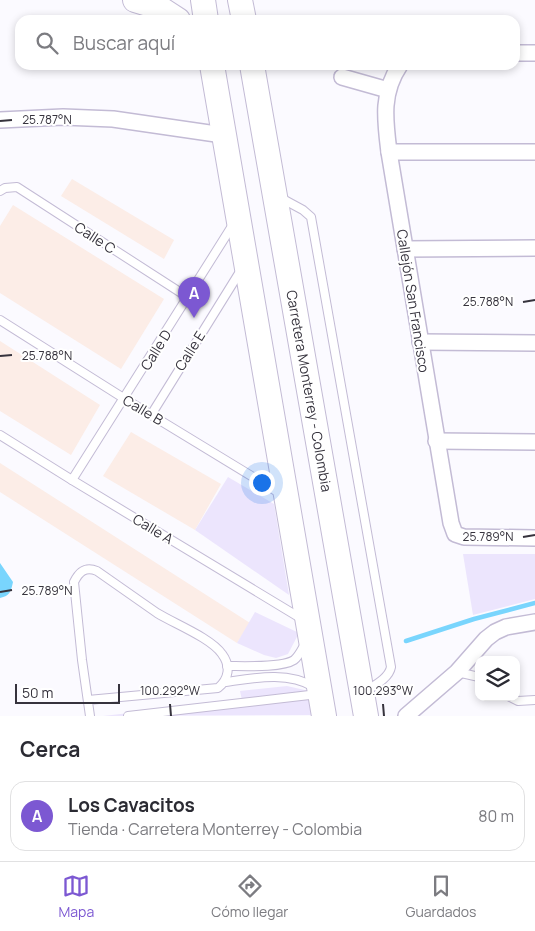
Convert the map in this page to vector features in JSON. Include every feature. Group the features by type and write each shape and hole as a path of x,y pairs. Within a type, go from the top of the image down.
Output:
{"main road":[{"path":"135,0 158,7 170,15"},
{"path":"203,0 205,15"},
{"path":"240,0 243,15"},
{"path":"213,70 321,700"},
{"name":"Carretera Monterrey - Colombia","path":"253,70 364,705"}],"street":[{"path":"520,53 535,53"},
{"name":"Callejón San Francisco","path":"397,70 388,90 384,114 436,441 451,522 455,534 458,536 469,538 535,538"},
{"path":"342,77 388,90"},
{"path":"0,120 62,117 112,119 223,134"},
{"path":"389,152 535,152"},
{"path":"405,249 535,248"},
{"path":"420,342 535,343"},
{"path":"436,441 535,442"},
{"path":"406,716 457,672 486,639 495,632 506,627 535,622"}],"lane":[{"name":"Calle C","path":"0,191 5,188 17,187 189,298"},
{"path":"274,196 297,206 311,217 391,667 390,671 364,705"},
{"name":"Calle D","path":"72,480 189,298 238,217"},
{"name":"Calle E","path":"151,415 246,262"},
{"name":"Calle B","path":"0,320 286,498"},
{"name":"Calle A","path":"0,435 309,629"},
{"path":"90,716 74,582 80,572 91,568 97,570 158,613 214,645 223,655 227,666 226,682"},
{"path":"227,666 272,665 289,662 297,657 309,629"},
{"path":"457,672 475,676"},
{"path":"88,700 218,688 226,682 287,677 301,681 321,700"},
{"path":"128,716 321,700"},
{"path":"520,701 535,700"}],"shaded area":[{"path":"72,179 174,240 164,259 61,196"},
{"path":"13,205 164,299 121,369 0,293 0,226"},
{"path":"0,341 100,405 71,455 0,411"},
{"path":"131,432 221,484 195,530 103,476"},
{"path":"0,463 250,623 237,643 0,492"},
{"path":"228,477 274,504 289,595 195,530"},
{"path":"463,554 535,554 535,599 473,615"},
{"path":"255,612 299,633 288,654 276,658 264,655 237,643"},
{"path":"287,686 309,691 314,715 103,716 242,700 240,691"}],"water":[{"path":"0,563 13,582 10,593 0,598"}],"waterway":[{"path":"406,641 474,619 535,603"}],"place":[{"name":"Los Cavacitos","path":"194,318"}]}
